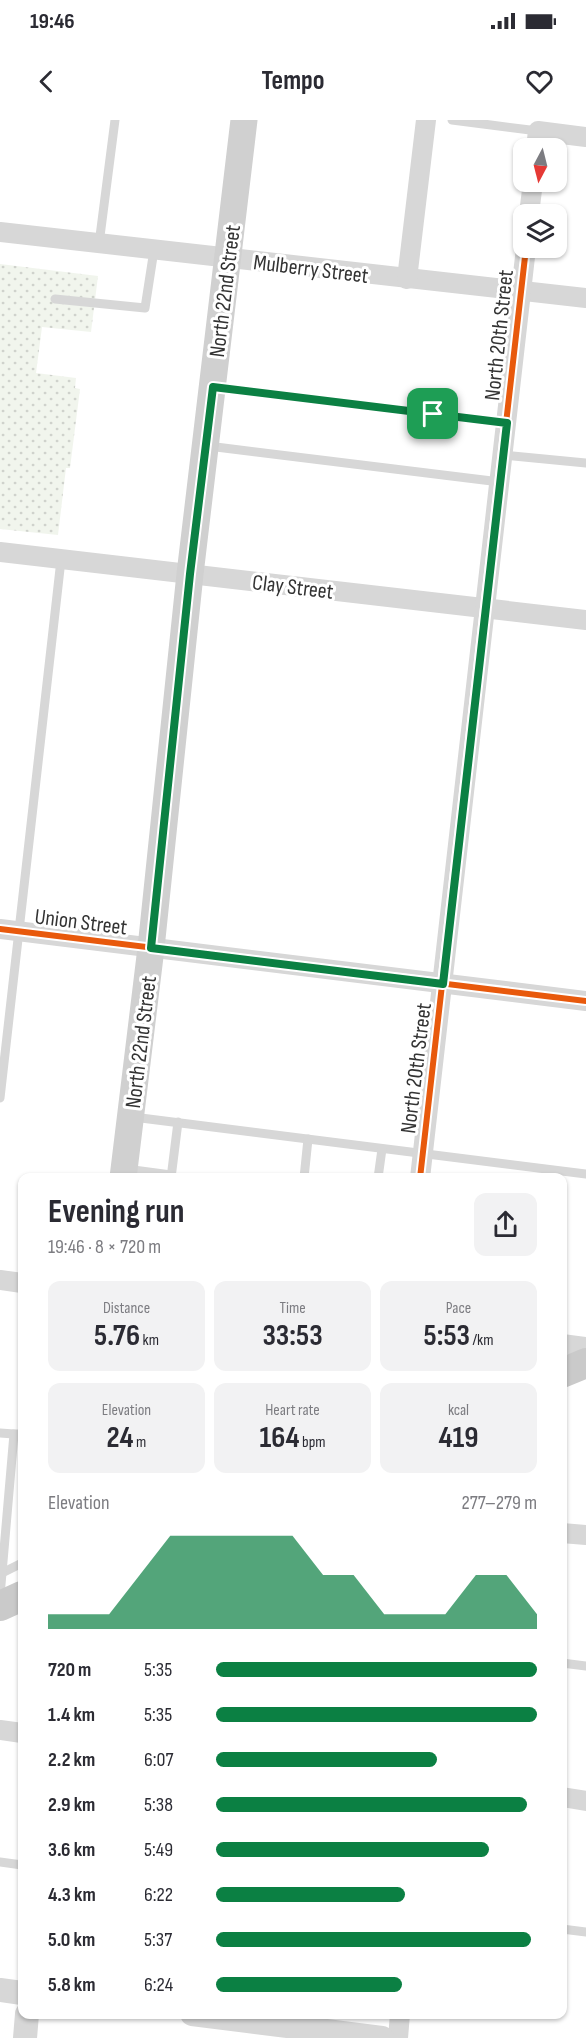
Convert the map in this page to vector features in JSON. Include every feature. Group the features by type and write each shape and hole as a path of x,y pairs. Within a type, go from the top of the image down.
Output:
{"main road":[{"name":"North 22nd Street","path":"123,1173 151,948 190,574 244,120"},
{"path":"567,1371 586,1363"},
{"path":"0,1606 18,1598"}],"street":[{"path":"407,279 426,120"},
{"path":"567,138 586,137"},
{"name":"Mulberry Street","path":"0,232 586,298"},
{"name":"North 20th Street","path":"421,1173 525,258"},
{"name":"Clay Street","path":"0,552 586,620"},
{"name":"Union Street","path":"10,930 586,1001"},
{"path":"0,1280 18,1282"},
{"path":"567,1345 586,1347"},
{"path":"567,1533 586,1535"},
{"path":"0,1730 18,1732"},
{"path":"567,1798 586,1801"},
{"path":"0,1990 18,1992"},
{"path":"25,2038 27,2019"},
{"path":"232,2019 382,2038"},
{"path":"398,2038 400,2019"}],"lane":[{"path":"99,244 115,120"},
{"path":"452,120 528,138"},
{"path":"55,299 145,308 154,250"},
{"path":"213,387 507,423"},
{"path":"205,446 500,482"},
{"path":"503,455 586,464"},
{"path":"0,1098 10,930 61,560"},
{"path":"130,1116 586,1174"},
{"path":"171,1173 178,1122"},
{"path":"305,1173 308,1139"},
{"path":"379,1173 381,1149"},
{"path":"0,1433 18,1434 0,1596"},
{"path":"1,1573 18,1565"},
{"path":"567,1663 586,1665"},
{"path":"0,1862 18,1864"},
{"path":"567,1930 586,1932"}],"shaded area":[{"path":"0,264 98,276 91,332 42,327 36,373 76,378 75,388 80,389 70,468 66,468 58,535 0,529"}],"cycle path":[{"path":"421,1173 525,258"},
{"path":"0,929 586,1001"}],"route":[{"path":"213,387 433,414 507,423 443,984 151,948 190,574 213,387"}]}
